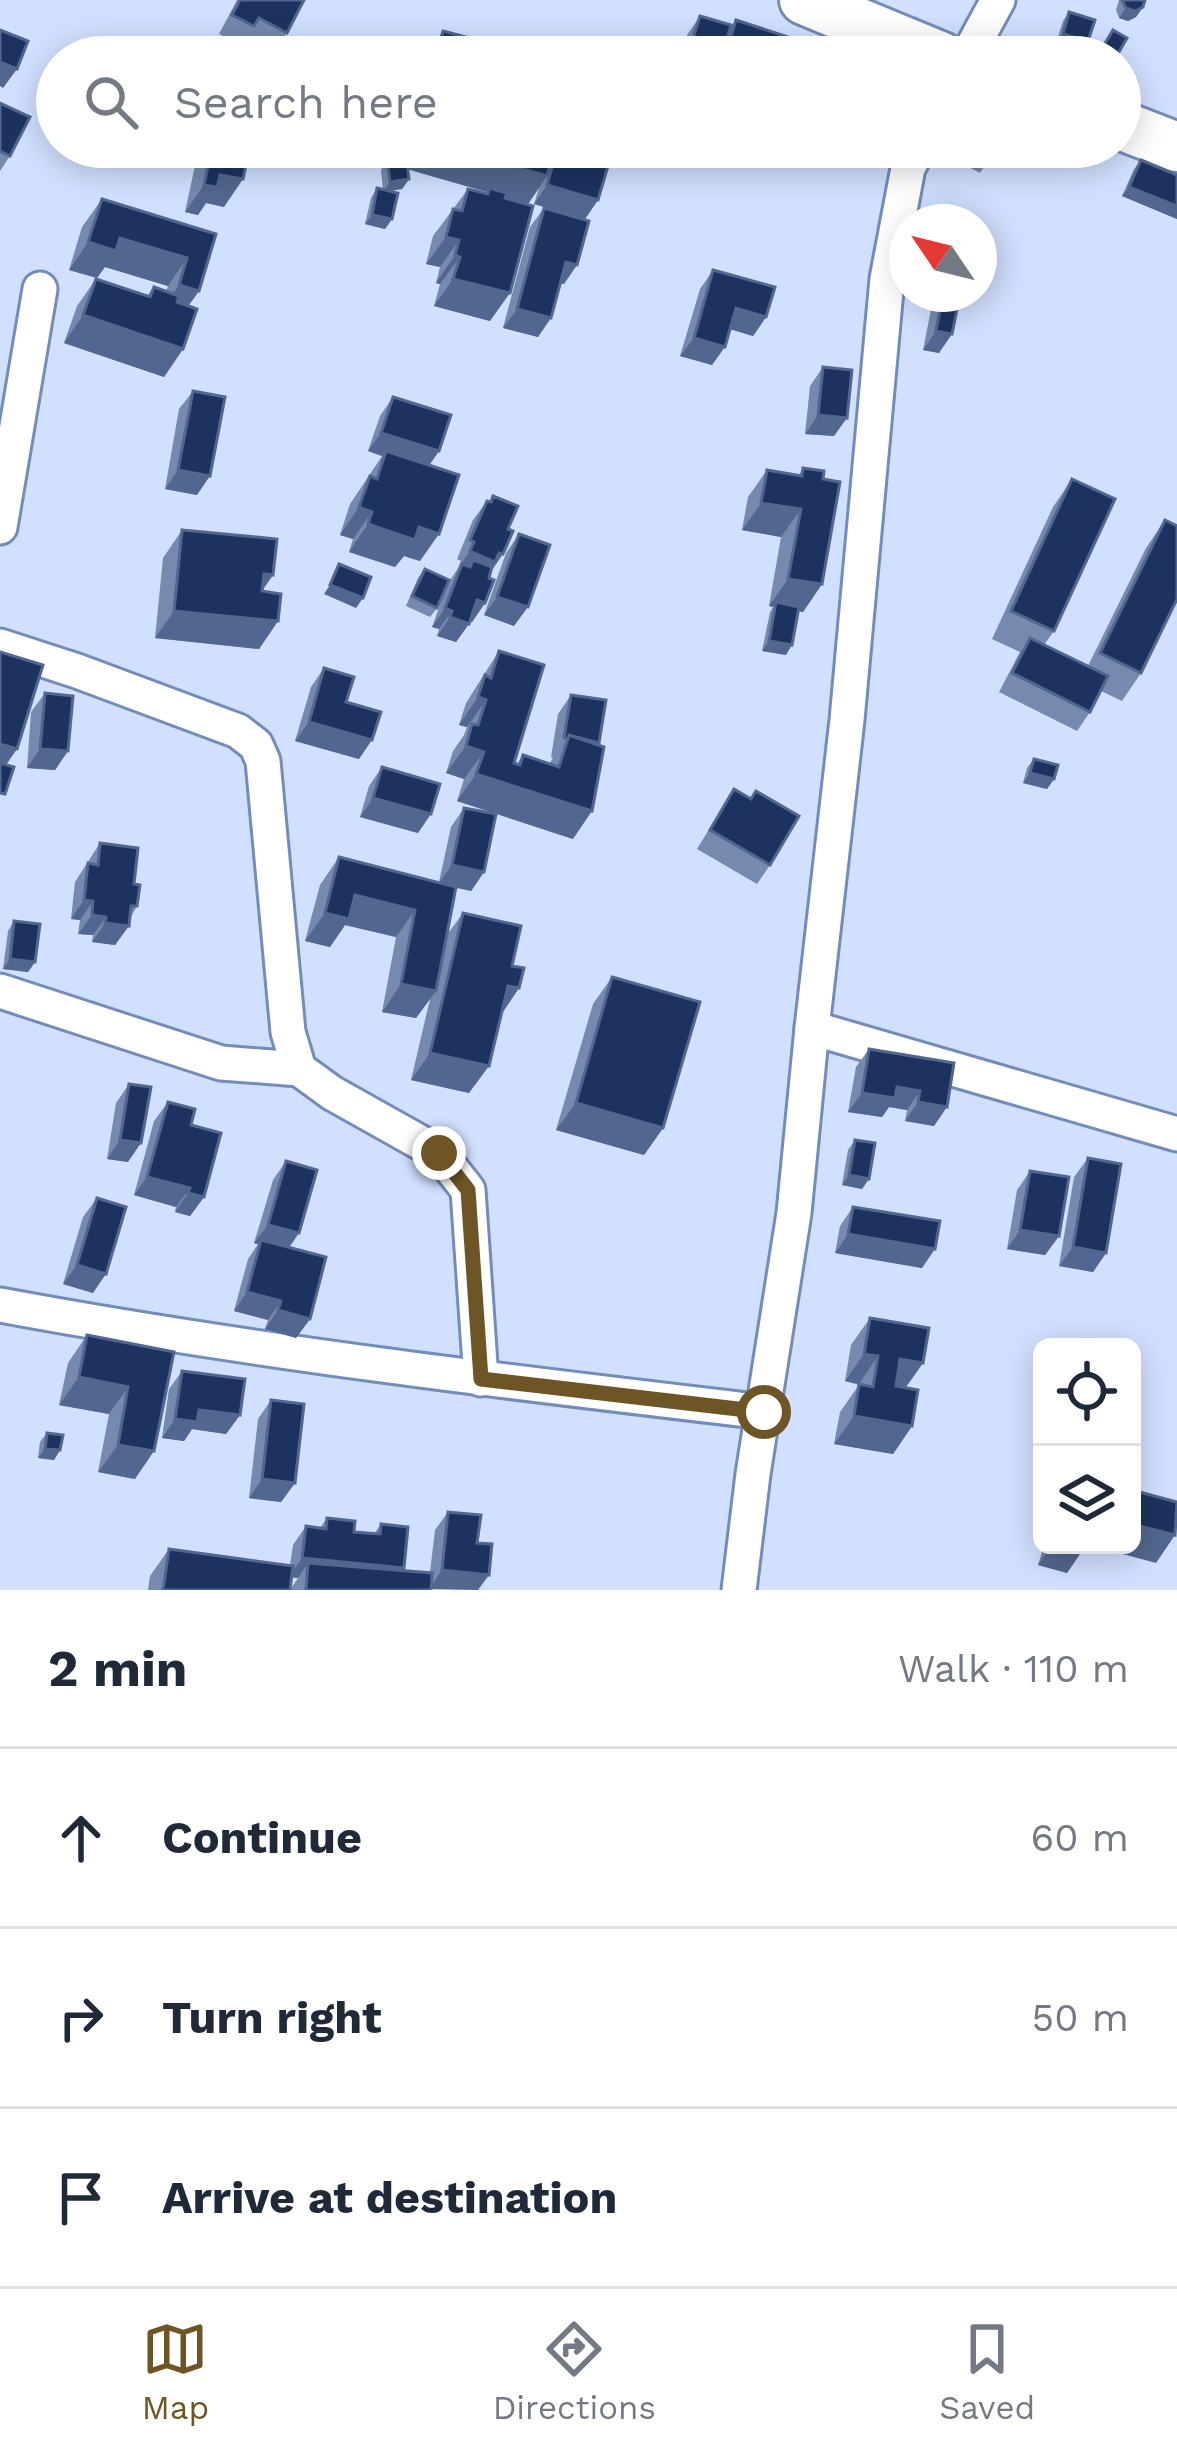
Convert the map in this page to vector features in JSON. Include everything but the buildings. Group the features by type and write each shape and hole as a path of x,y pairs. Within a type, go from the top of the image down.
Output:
{"street":[{"path":"804,0 891,36"},
{"path":"978,36 998,0"},
{"path":"1141,133 1177,147"},
{"path":"739,1590 794,1213 847,720 887,279 908,168"},
{"path":"0,527 40,289"},
{"path":"0,646 238,731 256,745 263,761 288,1032 299,1069"},
{"path":"0,991 221,1063 299,1069 332,1093 439,1153 468,1190 481,1379"},
{"path":"812,1028 1177,1134"},
{"path":"0,1305 481,1379 764,1412"}],"route":[{"path":"439,1153 468,1190 481,1379 764,1412"}]}
